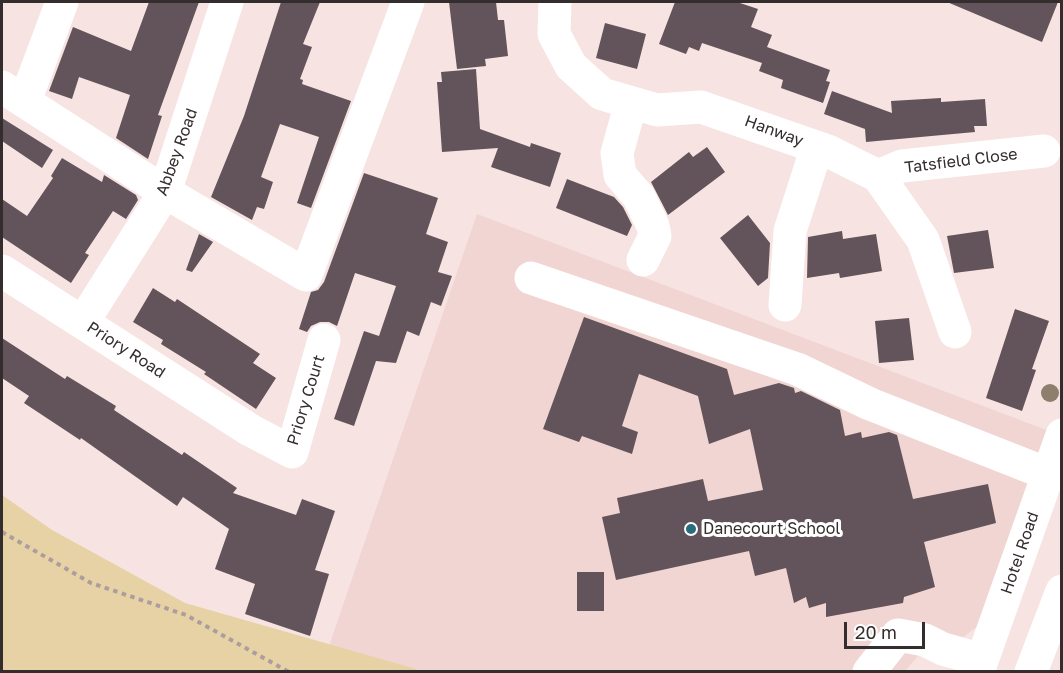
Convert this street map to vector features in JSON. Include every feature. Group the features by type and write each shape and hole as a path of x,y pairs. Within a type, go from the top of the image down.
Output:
{"street":[{"path":"62,2 13,94 165,192 306,274 408,2"},
{"name":"Abbey Road","path":"83,322 165,192 227,2"},
{"name":"Hanway","path":"555,2 554,34 571,66 602,94 657,110 701,107 817,147 878,176 923,240 955,332"},
{"path":"631,103 617,153 620,175 639,197 656,237 643,260"},
{"path":"785,305 790,231 817,147"},
{"name":"Tatsfield Close","path":"878,176 902,166 1044,151"},
{"name":"Priory Road","path":"2,271 250,430"},
{"path":"531,278 797,369 870,404 1048,474"},
{"name":"Priory Court","path":"250,430 292,452 324,340"},
{"name":"Hotel Road","path":"980,666 1062,435"},
{"path":"1031,672 1062,591"},
{"path":"869,672 898,635 925,640 980,666"}],"path":[{"path":"2,532 91,583 186,615 289,672"}],"shaded area":[{"name":"Danecourt School","path":"477,214 1049,431 978,626 959,640 925,640 918,656 905,671 423,671 329,646"},
{"path":"2,495 52,530 185,603 423,671 2,671"}],"building":[{"path":"149,2 199,2 158,115 162,116 148,159 116,138 130,95 79,77 72,99 49,91 73,27 131,51"},
{"path":"281,2 320,2 303,44 312,47 300,79 303,80 302,84 351,101 311,208 297,203 319,137 280,124 261,177 273,182 264,209 257,207 252,220 211,197 244,116"},
{"path":"449,2 496,2 498,20 504,20 508,56 485,59 486,66 457,69"},
{"path":"675,2 737,2 758,9 751,27 772,35 767,47 830,70 826,81 830,82 823,103 781,88 783,80 759,71 762,63 702,43 699,51 689,47 686,54 659,44"},
{"path":"947,2 1058,2 1042,42"},
{"path":"605,23 646,34 637,69 596,58"},
{"path":"476,69 480,129 530,147 531,143 561,153 550,187 491,167 498,148 442,152 437,82 442,82 441,72"},
{"path":"832,91 892,113 891,101 941,98 941,102 985,99 987,126 974,126 975,132 866,142 865,129 824,114"},
{"path":"2,118 53,150 42,168 2,141"},
{"path":"707,147 725,172 668,215 651,182 689,152 693,157"},
{"path":"62,158 102,182 104,175 136,195 138,200 126,219 113,211 85,253 89,255 71,283 2,237 2,199 27,216 53,178 51,176"},
{"path":"364,173 438,198 426,234 448,242 438,272 452,276 441,306 431,302 419,336 407,331 396,363 376,361 354,426 334,419 364,331 379,336 396,286 355,273 337,326 329,322 320,322 311,326 307,332 299,329 311,292 318,290 324,282"},
{"path":"567,179 614,197 623,207 632,225 627,236 556,208"},
{"path":"748,215 770,243 768,278 758,286 720,238"},
{"path":"988,230 994,268 954,273 947,236"},
{"path":"842,231 843,239 876,234 882,271 840,278 839,273 807,278 808,237"},
{"path":"199,234 213,242 192,272 186,270"},
{"path":"153,288 175,302 177,299 260,354 253,363 276,378 256,409 204,374 206,372 161,344 163,340 133,322"},
{"path":"1015,309 1049,321 1032,369 1036,370 1022,411 986,398"},
{"path":"584,317 727,369 734,395 779,383 794,388 795,393 801,391 840,410 845,436 861,432 862,438 889,432 897,435 913,499 988,484 996,523 924,542 935,587 904,597 903,603 826,617 826,603 809,608 806,597 794,603 786,568 755,576 749,551 616,580 602,517 620,513 617,498 703,479 708,501 763,490 750,429 709,444 698,396 639,374 622,426 638,432 632,454 582,436 579,442 543,429"},
{"path":"909,318 914,360 879,363 875,321"},
{"path":"2,338 65,379 67,376 116,406 114,410 182,455 184,452 237,488 233,493 296,515 302,499 335,511 315,570 329,574 310,636 245,614 255,584 215,569 229,529 183,497 177,506 81,438 80,440 24,403 29,396 2,378"},
{"path":"577,572 604,572 604,611 577,611"}],"place":[{"name":"Danecourt School","path":"691,529"}]}
